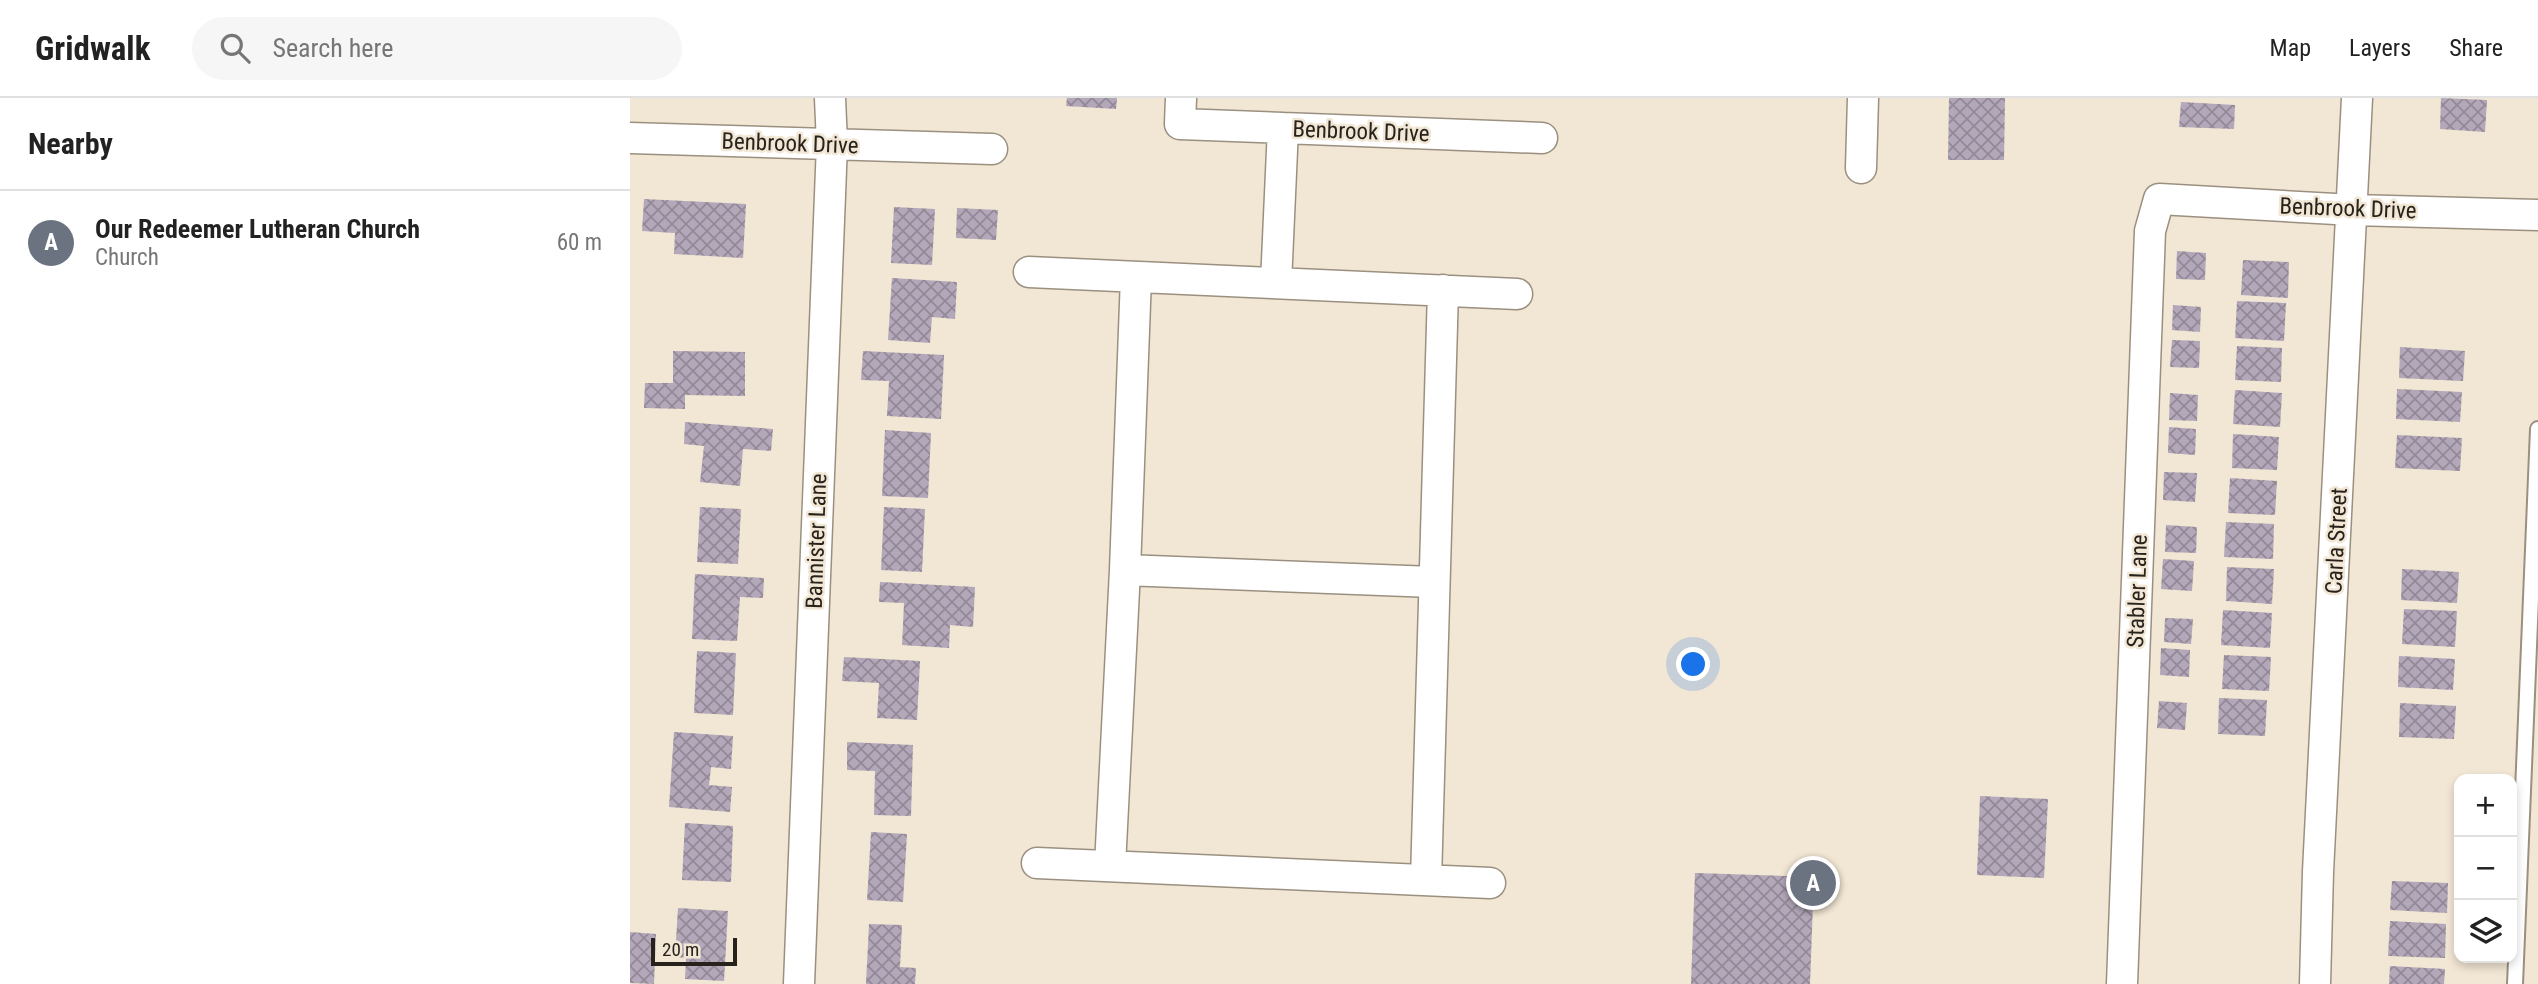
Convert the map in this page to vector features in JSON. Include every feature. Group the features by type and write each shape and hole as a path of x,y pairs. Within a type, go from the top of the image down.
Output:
{"street":[{"name":"Bannister Lane","path":"799,984 832,144 830,98"},
{"path":"1861,169 1863,98"},
{"name":"Carla Street","path":"2315,984 2318,872 2357,98"},
{"name":"Benbrook Drive","path":"1180,111 1283,128 1542,138"},
{"path":"1276,283 1283,128"},
{"name":"Benbrook Drive","path":"630,138 992,149"},
{"name":"Benbrook Drive","path":"2159,199 2538,215"},
{"name":"Stabler Lane","path":"2122,984 2150,231 2159,199"},
{"path":"1029,272 1517,294"},
{"path":"1110,866 1136,277"},
{"path":"1426,880 1443,290"},
{"path":"1125,570 1433,582"},
{"path":"1037,863 1490,883"}],"lane":[{"path":"2515,984 2538,429"}],"building":[{"path":"1067,98 1117,98 1116,109 1066,106"},
{"path":"1949,98 2005,98 2004,160 1948,160"},
{"path":"2441,98 2487,100 2485,132 2440,129"},
{"path":"2181,102 2235,105 2234,129 2179,127"},
{"path":"644,199 746,204 743,258 674,254 675,233 642,231"},
{"path":"894,207 935,209 932,265 891,263"},
{"path":"957,208 998,210 996,240 956,238"},
{"path":"2177,251 2206,253 2205,280 2176,279"},
{"path":"2243,260 2289,262 2288,298 2241,295"},
{"path":"892,278 957,282 955,319 932,317 930,343 888,340"},
{"path":"2237,301 2286,303 2284,341 2235,338"},
{"path":"2173,305 2201,307 2200,332 2172,330"},
{"path":"2172,340 2200,341 2199,368 2170,367"},
{"path":"2237,346 2282,348 2281,382 2235,380"},
{"path":"2400,347 2465,351 2463,381 2399,378"},
{"path":"673,351 745,352 745,396 685,395 685,409 644,408 645,383 673,383"},
{"path":"863,351 944,355 941,419 887,416 889,381 861,380"},
{"path":"2397,389 2462,392 2460,422 2396,419"},
{"path":"2235,390 2282,393 2280,427 2233,424"},
{"path":"2170,393 2198,395 2197,421 2169,420"},
{"path":"685,422 773,429 771,451 743,449 740,486 700,482 704,446 684,444"},
{"path":"2169,427 2196,429 2195,455 2168,453"},
{"path":"885,430 931,433 928,498 882,496"},
{"path":"2233,434 2279,437 2277,470 2232,468"},
{"path":"2397,435 2462,438 2460,471 2395,468"},
{"path":"2164,472 2197,473 2195,502 2163,500"},
{"path":"2230,478 2277,481 2275,515 2228,513"},
{"path":"700,507 741,509 738,564 697,562"},
{"path":"884,507 925,509 922,572 881,570"},
{"path":"2226,522 2274,524 2273,559 2224,557"},
{"path":"2166,525 2197,527 2196,553 2165,552"},
{"path":"2163,559 2194,561 2192,591 2161,589"},
{"path":"2227,567 2274,569 2272,604 2226,601"},
{"path":"2402,569 2459,572 2457,603 2401,600"},
{"path":"695,574 764,578 763,598 740,597 737,641 692,639"},
{"path":"880,582 975,587 973,627 950,625 949,648 902,645 904,603 879,602"},
{"path":"2404,609 2457,611 2455,647 2402,644"},
{"path":"2223,610 2272,613 2270,648 2221,645"},
{"path":"2165,618 2193,619 2191,644 2164,642"},
{"path":"2161,648 2190,650 2189,677 2160,675"},
{"path":"697,651 736,653 733,715 694,713"},
{"path":"2224,655 2271,657 2269,691 2222,689"},
{"path":"2399,656 2455,659 2453,690 2398,687"},
{"path":"844,657 920,661 917,720 877,718 879,683 842,681"},
{"path":"2219,698 2267,700 2265,736 2218,734"},
{"path":"2159,701 2187,703 2185,730 2157,728"},
{"path":"2400,703 2456,706 2454,739 2399,737"},
{"path":"674,732 733,736 731,769 711,767 709,785 732,787 730,812 669,807"},
{"path":"847,742 913,745 911,816 874,815 875,771 847,770"},
{"path":"1980,796 2048,799 2044,878 1977,875"},
{"path":"685,823 733,826 731,882 682,880"},
{"path":"871,832 907,834 903,902 867,900"},
{"path":"1695,873 1814,877 1810,984 1691,984"},
{"path":"2392,881 2448,883 2447,913 2390,910"},
{"path":"678,908 728,911 724,981 685,979 686,958 675,957"},
{"path":"2390,921 2446,924 2445,958 2388,956"},
{"path":"869,924 902,925 900,967 916,968 915,984 866,984"},
{"path":"630,932 656,934 654,984 630,983"},
{"path":"2390,966 2445,969 2444,984 2389,984"}],"place":[{"name":"Our Redeemer Lutheran Church","path":"1813,883"}]}
